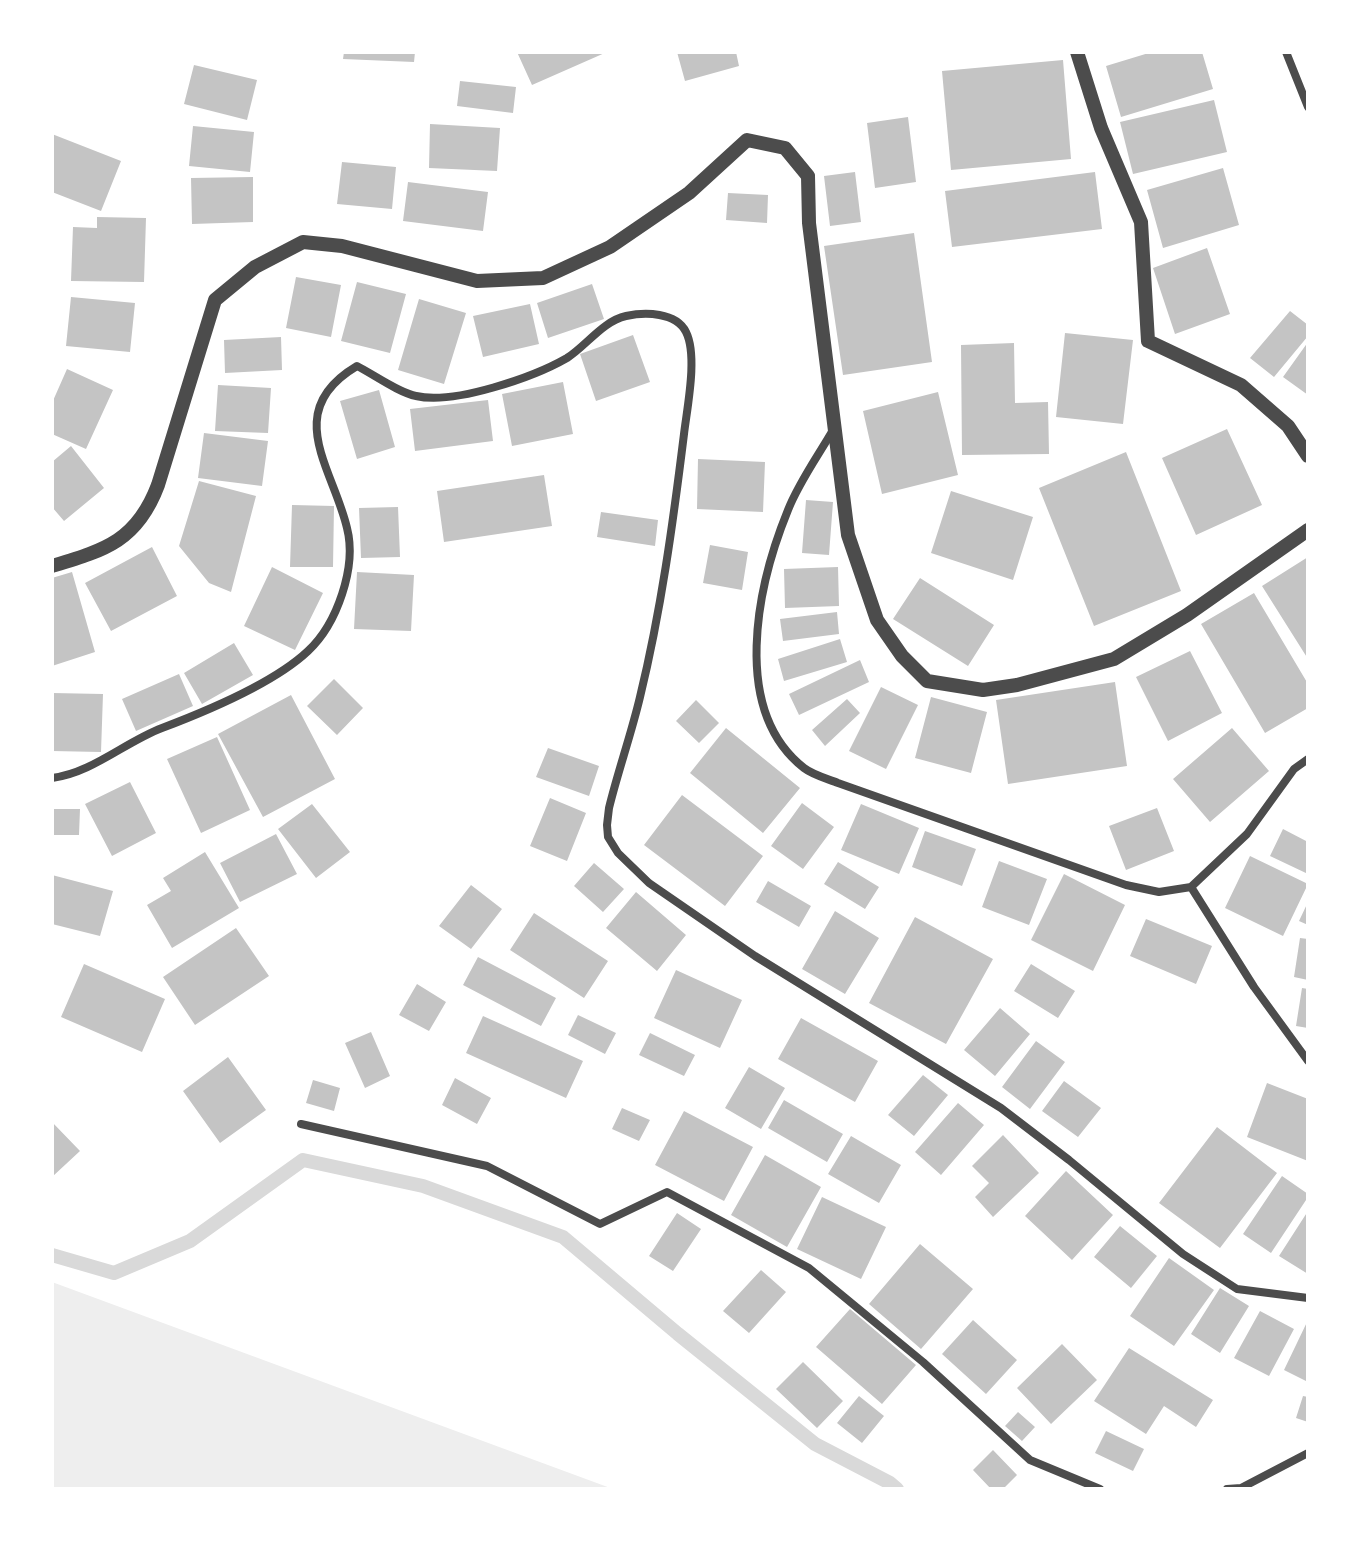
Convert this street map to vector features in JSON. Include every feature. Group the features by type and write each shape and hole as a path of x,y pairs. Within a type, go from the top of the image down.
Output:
{"street":[{"path":"1077,52 1101,128 1141,222 1148,341 1241,385 1288,426 1308,456"},
{"path":"1286,52 1308,107"},
{"path":"52,566 117,543 136,527 158,485 215,300 255,267 303,242 342,246 477,281 543,278 610,247 689,193 747,140 785,148 808,176 809,223 848,535 877,620 902,656 927,681 983,690 1017,685 1114,659 1187,615 1308,530"},
{"path":"52,778 81,770 138,739 257,685 308,651 323,631 342,595 348,570 348,529 318,447 320,408 329,387 341,376 357,366 415,396 473,392 531,376 568,357 621,317 660,315 674,320 685,330 690,345 685,423 672,532 657,617 640,700 609,808 608,837 618,853 649,883 755,956 1001,1108 1183,1254 1237,1289 1308,1298"},
{"path":"833,429 788,509 769,572 757,639 758,690 773,735 806,770 1126,885 1159,892 1191,887 1247,834 1294,769 1308,759"},
{"path":"1191,887 1254,987 1308,1061"},
{"path":"301,1124 487,1166 600,1224 667,1192 809,1268 923,1362 1030,1460 1100,1489"},
{"path":"1227,1489 1241,1488 1308,1453"}],"shaded area":[{"path":"52,1282 613,1489 52,1489"}],"building":[{"path":"344,52 415,52 414,62 343,59"},
{"path":"517,52 607,52 532,85"},
{"path":"677,52 736,52 739,66 685,81"},
{"path":"1152,52 1202,52 1213,89 1121,117 1106,66"},
{"path":"1063,60 1071,159 951,170 942,71"},
{"path":"194,65 257,80 247,120 184,104"},
{"path":"460,81 516,87 513,113 457,106"},
{"path":"1214,100 1227,152 1133,174 1120,122"},
{"path":"908,117 916,182 875,188 867,123"},
{"path":"430,124 500,128 497,171 429,168"},
{"path":"193,126 254,132 250,172 189,166"},
{"path":"52,134 121,161 101,211 52,192"},
{"path":"342,162 396,167 392,209 337,204"},
{"path":"1223,168 1239,225 1163,248 1147,190"},
{"path":"855,172 861,222 830,226 824,176"},
{"path":"1095,172 1102,229 952,247 945,191"},
{"path":"253,177 253,222 192,224 191,178"},
{"path":"408,182 488,192 483,231 403,221"},
{"path":"728,193 768,195 767,223 726,220"},
{"path":"97,217 146,218 144,282 71,281 73,227 97,228"},
{"path":"914,233 932,362 843,375 824,246"},
{"path":"1207,248 1230,314 1175,334 1153,268"},
{"path":"296,277 341,285 331,337 286,328"},
{"path":"357,282 406,294 390,353 341,341"},
{"path":"592,284 604,319 548,338 537,303"},
{"path":"71,297 135,303 130,352 66,346"},
{"path":"419,299 466,313 444,384 398,370"},
{"path":"530,304 539,344 483,357 473,316"},
{"path":"1290,311 1308,325 1308,336 1274,377 1250,358"},
{"path":"1065,333 1133,340 1123,424 1056,417"},
{"path":"633,335 650,382 596,401 580,354"},
{"path":"281,337 282,370 225,373 224,340"},
{"path":"1308,342 1308,395 1283,377"},
{"path":"1014,343 1015,403 1048,402 1049,454 962,455 961,345"},
{"path":"67,369 113,390 86,449 52,434 52,403"},
{"path":"563,382 573,434 512,446 502,394"},
{"path":"218,385 271,388 268,433 215,431"},
{"path":"379,390 395,447 357,459 340,401"},
{"path":"938,392 958,475 882,494 863,411"},
{"path":"488,400 493,441 415,451 410,409"},
{"path":"1227,429 1262,505 1196,535 1162,458"},
{"path":"204,433 268,441 262,486 198,478"},
{"path":"71,446 104,488 64,521 52,507 52,462"},
{"path":"1126,452 1181,591 1094,626 1039,488"},
{"path":"698,459 765,462 763,512 697,509"},
{"path":"544,475 552,526 444,542 437,491"},
{"path":"199,481 256,496 231,592 209,583 179,546"},
{"path":"951,491 1033,517 1013,580 931,553"},
{"path":"806,500 833,502 829,555 802,553"},
{"path":"292,505 334,506 333,567 290,567"},
{"path":"398,507 400,557 361,558 359,508"},
{"path":"601,512 658,520 655,546 597,537"},
{"path":"710,545 748,552 742,590 703,583"},
{"path":"152,547 177,596 111,631 85,583"},
{"path":"1308,557 1308,659 1262,586"},
{"path":"272,567 323,593 295,650 244,626"},
{"path":"838,567 839,606 785,608 784,569"},
{"path":"72,572 95,652 52,666 52,578"},
{"path":"357,572 414,575 411,631 354,629"},
{"path":"920,578 994,625 968,666 893,619"},
{"path":"1254,593 1308,684 1308,708 1265,733 1201,624"},
{"path":"837,612 839,634 783,641 780,619"},
{"path":"840,639 847,662 784,681 778,659"},
{"path":"234,643 253,675 202,704 184,673"},
{"path":"1190,651 1222,713 1168,741 1136,677"},
{"path":"860,660 869,682 799,715 789,694"},
{"path":"179,674 193,706 136,731 122,699"},
{"path":"334,679 363,708 337,735 307,706"},
{"path":"1115,682 1127,766 1008,784 996,700"},
{"path":"881,687 918,705 886,769 849,751"},
{"path":"52,693 103,694 101,752 52,751"},
{"path":"291,695 335,779 263,817 218,734"},
{"path":"931,697 987,712 971,773 915,758"},
{"path":"847,699 860,713 825,746 812,730"},
{"path":"696,700 719,723 699,743 676,721"},
{"path":"726,728 800,788 763,833 690,773"},
{"path":"1232,728 1269,771 1210,822 1173,779"},
{"path":"217,737 250,810 201,833 167,759"},
{"path":"548,748 599,766 589,796 536,777"},
{"path":"130,782 156,833 112,856 85,804"},
{"path":"682,795 763,856 725,906 644,845"},
{"path":"550,798 586,813 567,861 530,846"},
{"path":"802,803 834,827 803,869 771,846"},
{"path":"312,804 350,852 316,878 278,829"},
{"path":"861,804 919,828 899,874 841,850"},
{"path":"1157,808 1174,851 1126,870 1109,826"},
{"path":"52,809 80,809 79,835 52,835"},
{"path":"1283,829 1308,842 1308,874 1270,856"},
{"path":"925,831 976,849 962,886 912,867"},
{"path":"276,834 297,874 240,902 220,863"},
{"path":"205,852 239,908 172,948 147,905 171,891 163,878"},
{"path":"1250,856 1308,884 1283,936 1225,908"},
{"path":"999,861 1047,879 1029,925 982,907"},
{"path":"838,862 879,887 865,909 824,884"},
{"path":"594,863 624,889 603,912 574,886"},
{"path":"1064,874 1125,905 1093,971 1031,940"},
{"path":"52,875 113,891 100,936 52,924"},
{"path":"768,881 811,906 799,927 756,902"},
{"path":"471,885 502,909 471,949 439,926"},
{"path":"636,892 686,935 657,971 606,928"},
{"path":"1308,902 1308,925 1299,921"},
{"path":"835,911 879,938 845,994 802,969"},
{"path":"534,913 608,961 584,998 510,950"},
{"path":"915,917 993,959 946,1044 869,1003"},
{"path":"1146,919 1212,946 1196,984 1130,956"},
{"path":"236,928 269,976 195,1025 163,977"},
{"path":"1300,938 1308,939 1308,980 1294,977"},
{"path":"478,957 556,998 541,1026 463,985"},
{"path":"84,964 165,999 142,1052 61,1017"},
{"path":"1031,964 1075,991 1058,1018 1014,991"},
{"path":"676,970 742,1000 720,1048 654,1018"},
{"path":"417,984 446,1002 429,1031 399,1015"},
{"path":"1302,988 1308,989 1308,1028 1296,1026"},
{"path":"1000,1008 1030,1034 995,1076 964,1050"},
{"path":"578,1015 616,1033 605,1054 568,1035"},
{"path":"483,1016 583,1061 566,1098 466,1053"},
{"path":"801,1018 878,1061 855,1102 778,1059"},
{"path":"371,1032 390,1076 365,1088 345,1043"},
{"path":"650,1033 695,1055 684,1076 639,1055"},
{"path":"1036,1041 1065,1062 1030,1109 1002,1087"},
{"path":"228,1057 266,1110 220,1143 183,1091"},
{"path":"749,1067 785,1088 761,1129 725,1108"},
{"path":"923,1075 948,1095 914,1136 888,1115"},
{"path":"455,1078 491,1098 477,1124 442,1105"},
{"path":"313,1080 340,1088 334,1111 306,1103"},
{"path":"1064,1081 1101,1108 1078,1137 1042,1111"},
{"path":"1267,1083 1308,1099 1308,1161 1247,1137"},
{"path":"784,1100 843,1134 827,1162 768,1128"},
{"path":"958,1103 984,1125 941,1175 915,1152"},
{"path":"622,1108 650,1120 639,1141 612,1129"},
{"path":"684,1111 753,1147 724,1201 655,1165"},
{"path":"52,1122 80,1151 52,1177"},
{"path":"1217,1127 1277,1173 1220,1248 1159,1203"},
{"path":"1003,1135 1039,1173 993,1217 975,1197 989,1183 972,1166"},
{"path":"851,1136 901,1165 879,1203 828,1174"},
{"path":"765,1155 821,1187 787,1247 731,1215"},
{"path":"1066,1171 1113,1215 1072,1260 1025,1216"},
{"path":"1282,1176 1308,1197 1271,1253 1243,1234"},
{"path":"822,1197 886,1227 861,1279 797,1249"},
{"path":"1308,1211 1308,1274 1279,1256"},
{"path":"677,1213 701,1229 673,1271 649,1256"},
{"path":"1120,1226 1157,1256 1131,1288 1094,1257"},
{"path":"920,1244 973,1289 921,1349 869,1304"},
{"path":"1169,1258 1214,1290 1174,1346 1130,1316"},
{"path":"761,1270 786,1292 749,1333 723,1311"},
{"path":"1220,1288 1249,1306 1220,1353 1191,1334"},
{"path":"850,1309 916,1365 882,1404 816,1347"},
{"path":"1260,1311 1294,1329 1269,1376 1234,1358"},
{"path":"973,1320 1017,1360 986,1394 942,1354"},
{"path":"1308,1320 1308,1382 1284,1370"},
{"path":"1062,1344 1097,1380 1051,1424 1017,1388"},
{"path":"1129,1348 1213,1400 1196,1427 1164,1406 1146,1434 1094,1401"},
{"path":"803,1362 843,1401 817,1428 776,1389"},
{"path":"859,1396 884,1416 862,1443 837,1423"},
{"path":"1303,1396 1308,1397 1308,1422 1296,1418"},
{"path":"1018,1412 1035,1427 1022,1441 1005,1426"},
{"path":"1106,1431 1144,1449 1133,1471 1095,1453"},
{"path":"993,1450 1017,1475 1003,1489 991,1489 973,1470"}],"waterway":[{"path":"52,1255 114,1273 190,1241 303,1160 423,1186 563,1237 815,1444 897,1489"}]}
